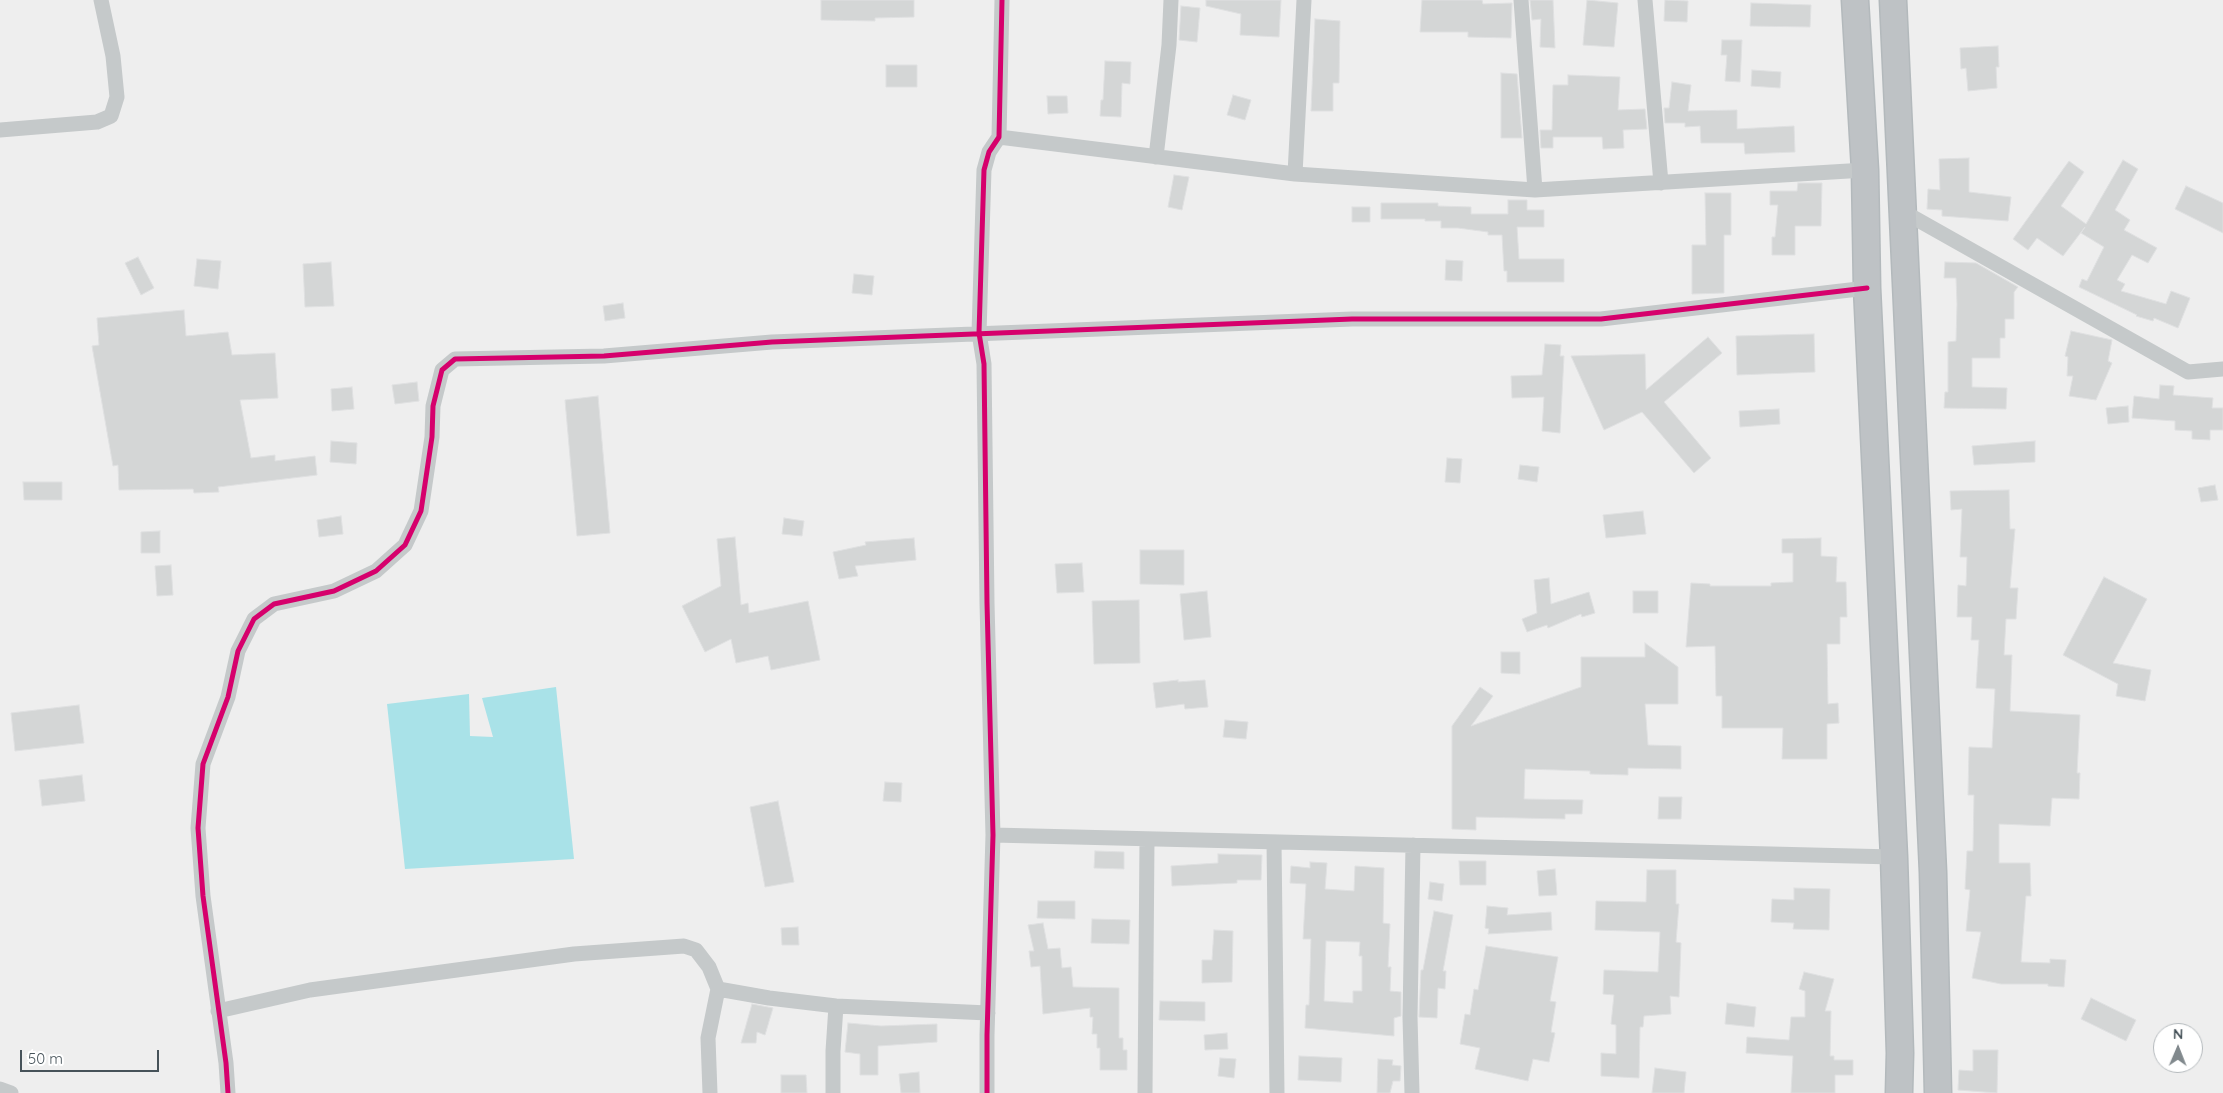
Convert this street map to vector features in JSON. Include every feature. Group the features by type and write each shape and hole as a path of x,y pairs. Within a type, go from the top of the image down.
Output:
{"highway":[{"path":"1855,0 1894,857 1900,1053 1899,1093"},
{"path":"1893,0 1933,872 1938,1093"}],"street":[{"path":"0,130 97,122 111,116 117,97 113,56 101,0"},
{"path":"987,1093 993,836 986,603 984,364 979,333 984,170 989,152 999,137 1002,0"},
{"path":"1156,157 1169,45 1170,0"},
{"path":"1295,174 1304,0"},
{"path":"1521,0 1535,190"},
{"path":"1646,0 1661,183"},
{"path":"999,137 1295,174 1535,190 1864,170"},
{"path":"1902,211 2188,372 2223,370"},
{"path":"228,1093 226,1063 203,896 198,828 204,764 228,697 238,652 254,619 274,604 334,591 376,571 405,545 421,511 432,437 433,406 442,370 455,360 604,356 772,342 1352,319 1601,319 1867,288"},
{"path":"993,836 1894,857"},
{"path":"1145,1093 1146,839"},
{"path":"1274,842 1276,1093"},
{"path":"1412,845 1410,1017 1412,1093"},
{"path":"218,1011 310,990 574,954 684,946 696,950 709,967 718,989 708,1038 710,1093"},
{"path":"718,989 769,998 836,1006 988,1013"},
{"path":"833,1093 836,1006"},
{"path":"0,1090 11,1093"}],"water":[{"path":"556,687 574,859 405,869 387,704 469,694 470,736 493,737 482,698"}],"building":[{"path":"821,0 914,0 914,17 875,18 875,21 821,20"},
{"path":"1206,0 1281,0 1279,37 1240,35 1241,14 1206,6"},
{"path":"1422,0 1482,0 1483,4 1512,3 1511,38 1468,37 1468,32 1420,32"},
{"path":"1530,0 1553,0 1555,48 1540,47 1541,19 1532,20"},
{"path":"1587,0 1618,3 1614,47 1583,45"},
{"path":"1665,0 1688,1 1687,22 1664,21"},
{"path":"1751,3 1811,5 1810,27 1750,26"},
{"path":"1181,6 1200,8 1197,42 1179,40"},
{"path":"1315,19 1340,21 1339,83 1333,83 1333,111 1311,111"},
{"path":"1722,40 1742,40 1740,82 1725,81 1727,55 1721,55"},
{"path":"1998,46 1997,88 1968,91 1966,68 1961,69 1960,48"},
{"path":"1105,61 1131,62 1130,84 1122,83 1121,117 1100,116 1101,100 1103,100"},
{"path":"886,65 917,65 917,87 886,87"},
{"path":"1752,70 1781,72 1780,88 1751,86"},
{"path":"1501,73 1517,74 1522,138 1501,138"},
{"path":"1568,75 1620,77 1618,110 1645,109 1647,129 1623,130 1624,148 1603,149 1602,137 1553,137 1553,148 1541,148 1540,130 1552,130 1553,85 1568,85"},
{"path":"1672,82 1691,85 1688,111 1737,110 1737,129 1794,126 1795,152 1745,154 1744,143 1701,143 1700,126 1685,127 1685,123 1665,123 1664,108 1669,108"},
{"path":"1233,95 1251,100 1245,120 1227,115"},
{"path":"1047,96 1067,96 1068,113 1048,114"},
{"path":"1969,158 1969,192 2011,197 2008,221 1942,216 1942,210 1927,209 1928,189 1940,190 1939,159"},
{"path":"2123,160 2138,169 2115,210 2130,220 2124,230 2157,248 2148,263 2132,255 2117,280 2125,284 2121,291 2166,304 2171,291 2190,298 2178,328 2154,318 2153,321 2136,316 2079,287 2082,279 2087,281 2104,247 2081,233 2085,227 2063,256 2037,238 2028,250 2013,239 2069,161 2084,172 2061,206 2086,224"},
{"path":"1174,175 1189,177 1182,210 1168,207"},
{"path":"1798,183 1822,183 1821,226 1795,226 1795,255 1772,255 1772,237 1775,237 1778,205 1770,205 1770,191 1797,191"},
{"path":"2186,186 2223,203 2223,233 2175,209"},
{"path":"1705,193 1731,193 1731,235 1724,235 1724,293 1692,294 1692,245 1706,245"},
{"path":"1508,200 1527,200 1527,210 1544,210 1544,227 1517,227 1519,259 1564,259 1564,282 1507,282 1507,271 1504,271 1502,235 1488,235 1488,232 1458,228 1441,228 1441,221 1381,219 1381,203 1438,203 1438,206 1471,207 1471,214 1508,214"},
{"path":"1352,207 1370,207 1370,222 1352,222"},
{"path":"138,257 154,288 141,295 125,263"},
{"path":"197,259 221,261 218,289 194,286"},
{"path":"1446,260 1463,261 1462,281 1445,280"},
{"path":"331,262 334,306 305,307 303,264"},
{"path":"1945,262 1976,263 2018,287 2014,292 2014,319 2005,319 2005,338 2000,338 2000,358 1972,358 1972,387 2007,388 2006,409 1944,408 1945,392 1948,392 1948,342 1956,341 1957,304 1956,278 1944,278"},
{"path":"854,274 874,276 872,295 852,293"},
{"path":"623,303 625,318 605,321 603,306"},
{"path":"184,310 186,336 228,332 232,355 275,353 278,398 240,400 251,458 275,455 275,461 315,456 317,475 218,487 219,492 194,493 193,489 119,490 118,465 113,466 92,346 99,345 97,318"},
{"path":"2071,331 2112,340 2108,361 2112,363 2096,400 2069,396 2073,376 2067,376 2068,357 2065,356"},
{"path":"1814,334 1815,372 1737,375 1736,336"},
{"path":"1708,337 1722,353 1664,402 1711,458 1694,473 1642,412 1604,430 1571,356 1645,354 1646,390"},
{"path":"1545,344 1561,345 1560,356 1564,356 1560,433 1542,431 1544,397 1512,398 1511,376 1542,375"},
{"path":"417,382 419,401 395,404 392,385"},
{"path":"2160,385 2174,386 2173,395 2213,398 2212,408 2223,408 2223,430 2210,430 2210,440 2192,439 2192,431 2175,430 2175,421 2132,418 2134,396 2159,399"},
{"path":"352,387 354,409 332,411 331,389"},
{"path":"598,396 610,533 577,536 565,400"},
{"path":"2128,406 2129,422 2108,424 2106,408"},
{"path":"1779,409 1780,424 1740,427 1739,411"},
{"path":"331,441 357,443 356,464 330,462"},
{"path":"2035,441 2035,462 1974,465 1972,446"},
{"path":"1447,458 1462,459 1460,483 1445,482"},
{"path":"1520,465 1539,467 1537,482 1518,479"},
{"path":"23,482 62,482 62,500 24,500"},
{"path":"2215,485 2218,500 2201,502 2198,488"},
{"path":"2009,490 2010,529 2015,529 2010,588 2018,588 2016,619 2006,619 2004,655 2012,655 2010,711 2080,715 2077,773 2080,773 2079,799 2052,798 2050,826 1999,824 1999,863 2030,863 2031,896 2026,896 2021,962 2050,963 2050,959 2066,960 2064,987 2048,986 2048,984 2001,984 1972,978 1981,932 1966,931 1970,890 1965,889 1967,851 1973,851 1974,795 1968,795 1969,747 1992,748 1995,689 1976,688 1979,640 1971,640 1972,617 1957,617 1958,585 1966,586 1967,557 1960,557 1962,509 1951,510 1950,491"},
{"path":"1643,511 1646,534 1606,538 1603,515"},
{"path":"341,516 343,534 319,537 317,520"},
{"path":"784,518 804,521 802,536 782,534"},
{"path":"160,531 160,553 141,553 141,532"},
{"path":"735,537 741,605 748,603 749,613 808,601 820,660 771,670 768,656 736,663 731,639 705,652 682,606 721,586 717,539"},
{"path":"914,538 916,560 855,566 858,576 839,579 833,552 866,545 865,542"},
{"path":"1821,538 1821,556 1837,557 1836,582 1846,582 1847,617 1840,617 1840,644 1827,644 1828,704 1838,703 1839,723 1827,724 1827,759 1782,759 1783,728 1722,728 1722,696 1716,696 1715,646 1686,647 1691,583 1710,584 1710,586 1771,586 1771,583 1793,582 1793,553 1782,553 1782,539"},
{"path":"1140,550 1184,550 1184,585 1140,584"},
{"path":"1082,563 1084,592 1057,593 1055,564"},
{"path":"171,565 173,595 157,596 155,566"},
{"path":"2104,577 2147,599 2113,663 2151,670 2145,701 2116,696 2118,684 2063,655"},
{"path":"1549,578 1551,604 1589,592 1595,613 1582,617 1581,614 1548,628 1547,625 1527,632 1522,619 1537,613 1534,580"},
{"path":"1207,591 1211,637 1184,640 1180,594"},
{"path":"1633,591 1658,591 1658,613 1633,613"},
{"path":"1139,600 1140,663 1094,664 1092,601"},
{"path":"1645,643 1678,667 1678,704 1645,704 1648,745 1681,746 1681,769 1628,768 1628,775 1590,774 1590,771 1525,769 1524,799 1583,800 1582,814 1565,814 1565,819 1476,817 1476,830 1452,829 1452,726 1480,687 1493,696 1471,726 1581,687 1581,657 1645,657"},
{"path":"1501,652 1520,652 1520,674 1501,673"},
{"path":"1178,680 1178,682 1205,680 1208,707 1185,709 1184,704 1156,708 1153,683"},
{"path":"79,705 84,743 15,751 11,713"},
{"path":"1225,720 1248,722 1246,739 1223,737"},
{"path":"82,775 85,801 42,806 39,780"},
{"path":"885,782 902,783 901,802 883,801"},
{"path":"1659,797 1682,797 1681,819 1658,819"},
{"path":"778,801 794,882 765,887 750,807"},
{"path":"1095,851 1124,852 1124,869 1094,868"},
{"path":"1218,854 1262,855 1261,880 1237,880 1237,883 1172,886 1171,866 1218,863"},
{"path":"1459,861 1486,861 1486,885 1460,885"},
{"path":"1310,862 1327,863 1325,889 1354,891 1355,866 1384,868 1383,923 1390,924 1388,967 1391,967 1390,991 1401,992 1401,1016 1394,1018 1394,1036 1305,1028 1306,1005 1309,1005 1311,939 1303,939 1306,884 1290,883 1291,866 1310,868","holes":["1326,941 1360,942 1359,956 1362,956 1362,991 1353,991 1353,1003 1324,1001"]},
{"path":"1555,869 1557,895 1539,896 1537,871"},
{"path":"1647,870 1676,870 1676,904 1679,904 1676,942 1681,943 1679,997 1670,996 1671,1014 1644,1016 1643,1027 1640,1027 1639,1078 1601,1076 1601,1053 1616,1054 1616,1025 1611,1024 1614,995 1603,994 1604,970 1658,972 1660,932 1595,930 1596,901 1646,902"},
{"path":"1430,882 1444,884 1442,901 1428,899"},
{"path":"1794,888 1830,889 1829,930 1793,929 1794,923 1771,922 1772,899 1794,900"},
{"path":"1038,901 1075,901 1075,919 1037,918"},
{"path":"1487,906 1508,908 1507,915 1551,912 1552,930 1488,934 1489,929 1485,928"},
{"path":"1434,911 1453,915 1443,971 1446,971 1445,989 1438,988 1437,1018 1419,1017 1421,970 1423,970"},
{"path":"1092,919 1130,920 1129,944 1091,943"},
{"path":"1043,923 1048,949 1060,948 1062,968 1071,967 1073,987 1119,988 1119,1038 1123,1038 1123,1050 1127,1050 1127,1070 1100,1070 1100,1048 1097,1048 1097,1034 1092,1034 1093,1017 1090,1017 1090,1008 1043,1014 1040,966 1031,967 1029,951 1034,951 1028,925"},
{"path":"798,927 799,945 782,945 781,928"},
{"path":"1214,930 1233,931 1232,982 1202,983 1202,960 1212,960"},
{"path":"1486,946 1558,957 1550,1001 1556,1002 1551,1032 1555,1033 1549,1062 1533,1059 1528,1081 1475,1069 1480,1048 1460,1044 1465,1014 1470,1015 1474,989 1478,990"},
{"path":"1804,972 1834,979 1825,1011 1831,1011 1830,1056 1834,1056 1834,1060 1853,1060 1853,1075 1835,1075 1835,1093 1791,1093 1793,1056 1746,1053 1747,1037 1789,1040 1791,1017 1805,1017 1805,991 1799,989"},
{"path":"2091,998 2136,1020 2126,1041 2081,1019"},
{"path":"1160,1001 1205,1002 1205,1021 1159,1020"},
{"path":"1727,1003 1756,1007 1754,1027 1725,1024"},
{"path":"752,1004 773,1008 765,1035 757,1032 756,1043 741,1043"},
{"path":"848,1023 881,1026 937,1024 937,1042 878,1046 878,1075 860,1075 860,1054 845,1052"},
{"path":"1227,1033 1228,1049 1205,1050 1204,1035"},
{"path":"1973,1050 1998,1050 1997,1093 1958,1090 1959,1070 1973,1071"},
{"path":"1299,1056 1342,1058 1341,1082 1298,1080"},
{"path":"1220,1058 1236,1059 1234,1078 1218,1076"},
{"path":"1378,1059 1393,1060 1392,1065 1401,1066 1400,1081 1393,1081 1390,1093 1377,1093"},
{"path":"1655,1068 1686,1072 1684,1093 1652,1093"},
{"path":"919,1072 920,1093 901,1093 899,1074"},
{"path":"781,1075 806,1075 807,1093 781,1093"}],"cycle path":[{"path":"987,1093 993,835 987,603 984,364 979,333 984,170 989,152 999,137 1002,0"},
{"path":"228,1093 226,1063 203,896 198,828 203,764 228,697 238,651 254,619 274,604 334,591 376,571 405,545 421,511 432,437 433,406 442,370 455,359 604,356 772,342 1352,319 1601,319 1867,288"}]}
